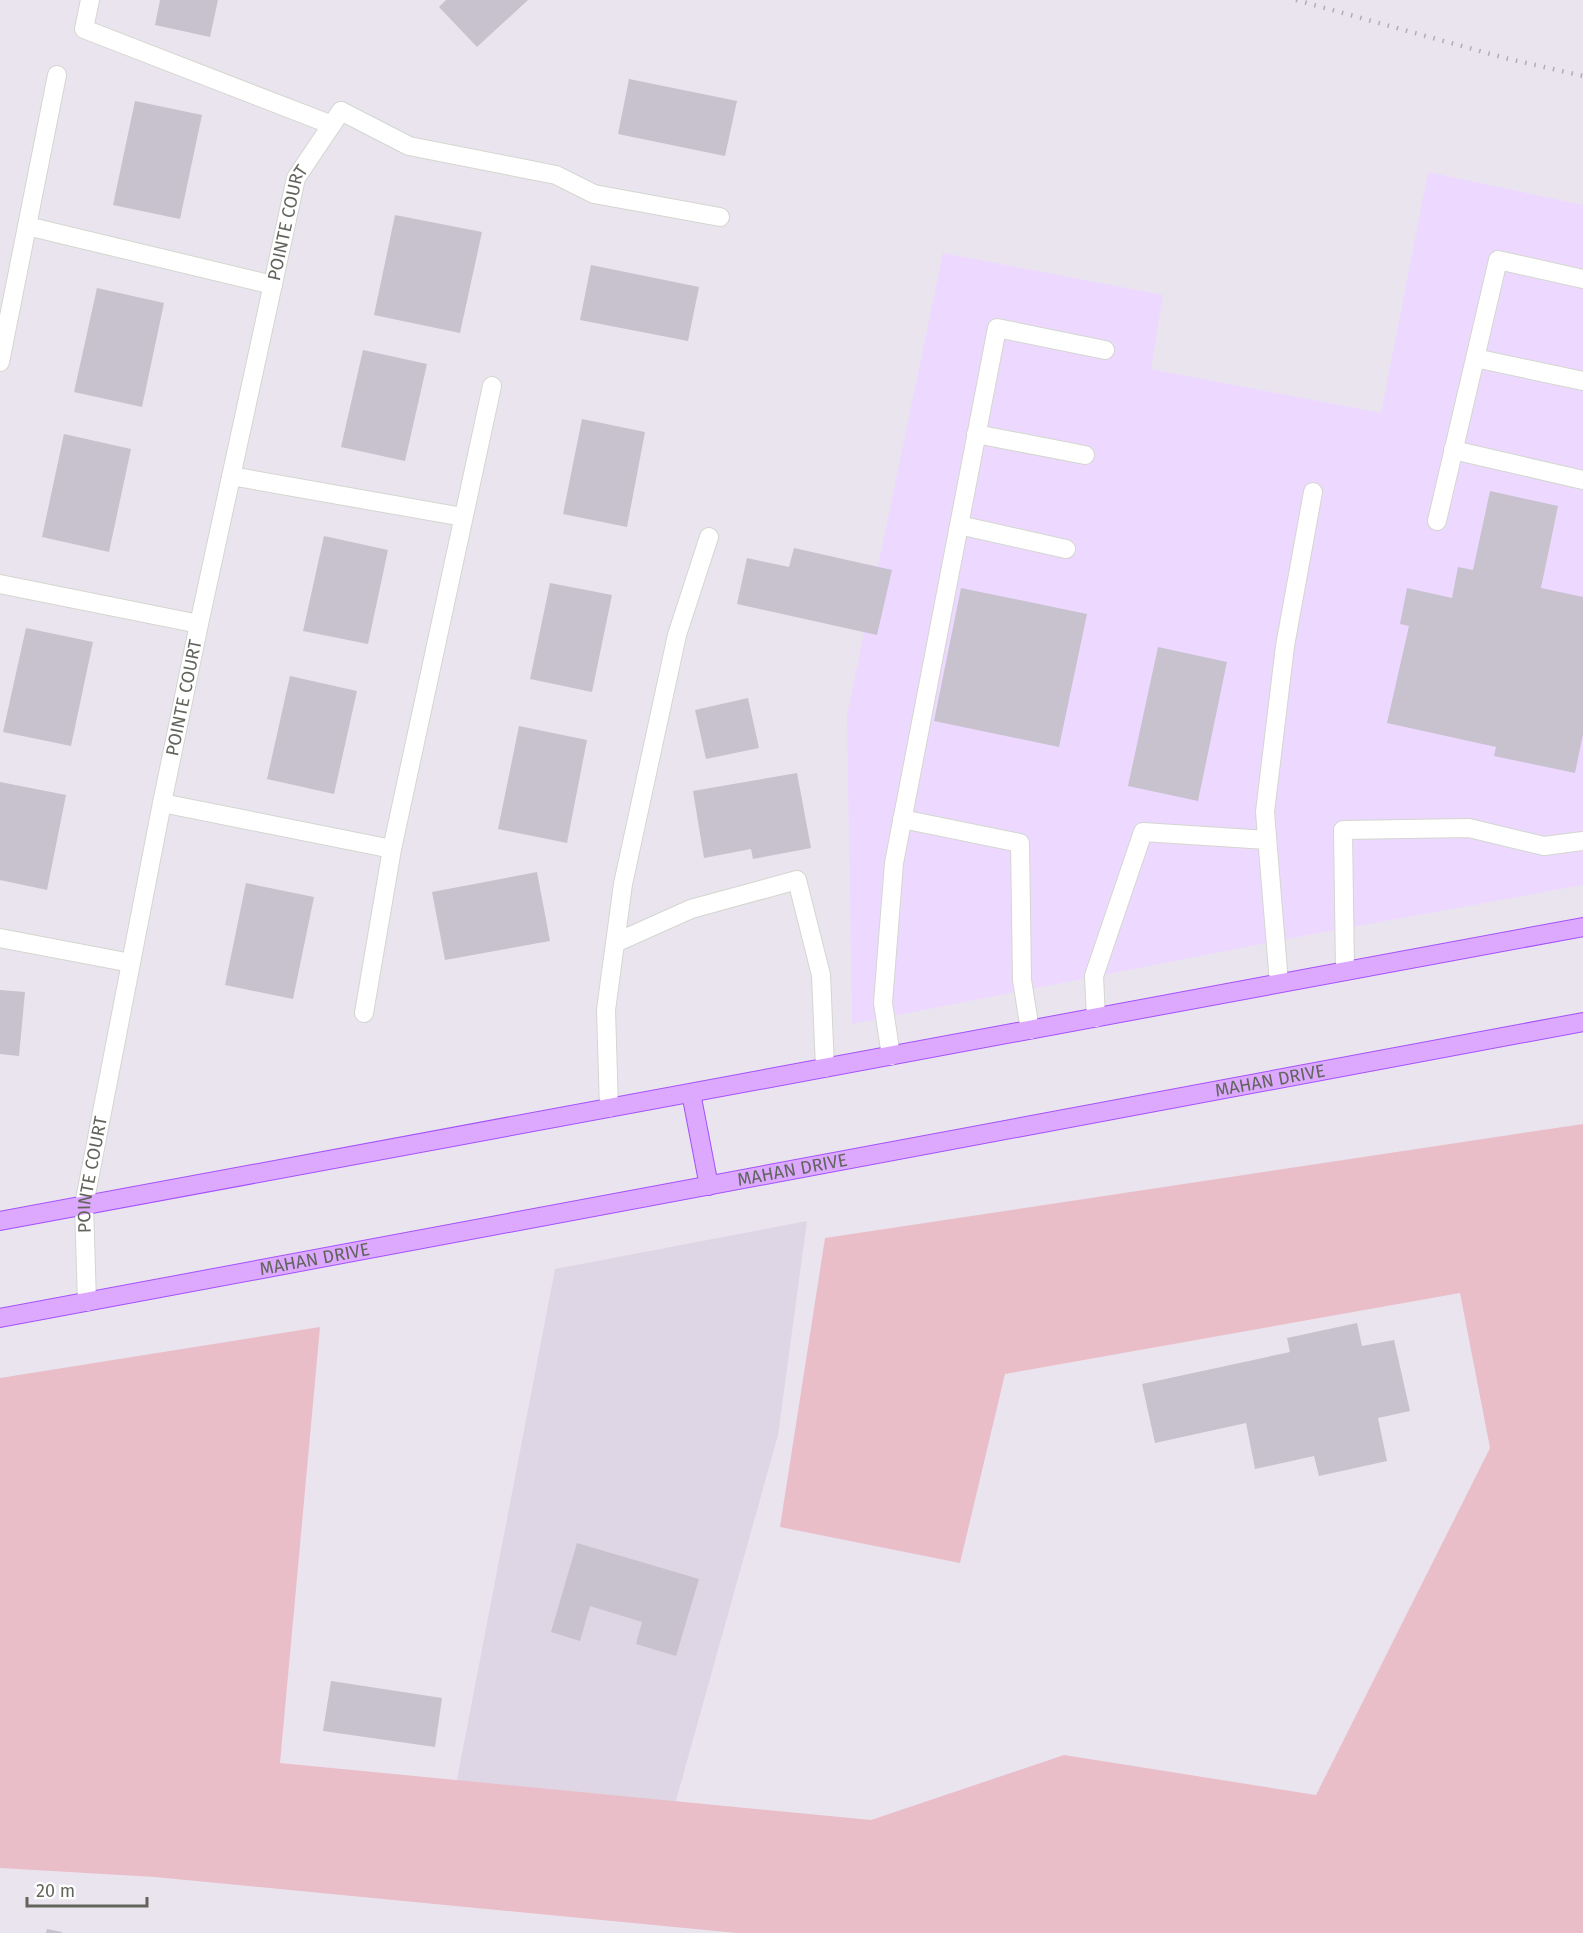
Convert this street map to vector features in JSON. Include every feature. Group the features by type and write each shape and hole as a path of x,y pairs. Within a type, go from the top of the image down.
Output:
{"main road":[{"path":"0,1221 1583,927"},
{"name":"MAHAN DRIVE","path":"0,1318 1583,1022"},
{"path":"691,1093 709,1186"}],"street":[{"path":"90,0 84,29 409,146 556,175 594,194 720,217"},
{"path":"0,362 57,75"},
{"name":"POINTE COURT","path":"87,1302 84,1205 199,624 296,178 336,118"},
{"path":"27,226 273,285"},
{"path":"1437,521 1498,260 1583,279"},
{"path":"891,1056 884,1003 894,863 997,328 1105,350"},
{"path":"1475,358 1583,381"},
{"path":"364,1013 392,849 492,386"},
{"path":"976,434 1084,455"},
{"path":"1453,450 1583,480"},
{"path":"231,476 463,517"},
{"path":"1279,983 1265,812 1285,646 1313,492"},
{"path":"959,525 1066,549"},
{"path":"609,1108 606,1010 624,884 676,635 709,537"},
{"path":"0,584 199,624"},
{"path":"162,803 392,849"},
{"path":"902,819 1020,843 1022,980 1030,1030"},
{"path":"1345,971 1343,830 1469,828 1545,846 1583,841"},
{"path":"1096,1017 1094,976 1143,832 1267,840"},
{"path":"615,943 691,909 797,880 821,975 825,1068"},
{"path":"0,938 131,963"}],"shaded area":[{"path":"1428,172 1583,205 1583,885 1303,936 852,1024 847,715 943,253 1163,295 1151,369 1381,413"},
{"path":"1583,1124 1583,1933 737,1933 155,1877 0,1868 0,1378 320,1327 280,1763 871,1820 1064,1755 1316,1795 1490,1448 1460,1293 1005,1374 960,1563 780,1527 825,1238"},
{"path":"807,1221 778,1435 658,1865 450,1816 555,1269"}],"building":[{"path":"160,0 218,0 210,37 155,25"},
{"path":"446,0 528,0 477,47 439,7"},
{"path":"629,79 737,101 725,156 618,134"},
{"path":"135,101 202,115 180,219 113,205"},
{"path":"395,215 482,232 460,333 374,315"},
{"path":"591,265 699,287 688,341 580,320"},
{"path":"97,288 164,303 142,407 74,392"},
{"path":"363,350 427,364 405,461 341,447"},
{"path":"582,419 645,432 627,527 563,514"},
{"path":"64,434 131,449 109,552 42,537"},
{"path":"1490,491 1558,506 1541,588 1583,597 1583,734 1575,773 1494,756 1496,747 1387,723 1409,626 1400,624 1407,588 1452,598 1458,567 1473,570"},
{"path":"324,536 388,550 368,644 303,631"},
{"path":"794,548 892,570 877,635 737,604 747,558 789,567"},
{"path":"550,583 612,595 592,692 530,679"},
{"path":"961,588 1087,614 1059,747 934,721"},
{"path":"26,628 93,642 71,746 3,732"},
{"path":"1158,647 1227,662 1198,801 1128,786"},
{"path":"290,676 357,691 334,794 267,779"},
{"path":"748,698 759,748 706,759 695,710"},
{"path":"519,726 587,740 567,843 498,829"},
{"path":"797,773 811,848 753,859 751,849 704,858 693,791"},
{"path":"0,782 66,795 47,890 0,880"},
{"path":"537,872 550,941 445,960 432,892"},
{"path":"246,883 314,897 293,999 225,985"},
{"path":"0,990 25,992 19,1056 0,1054"},
{"path":"1357,1323 1362,1346 1394,1340 1410,1411 1378,1418 1387,1461 1319,1476 1314,1456 1255,1469 1246,1423 1155,1443 1142,1384 1290,1352 1287,1338"},
{"path":"577,1543 699,1579 676,1656 636,1644 642,1622 590,1606 580,1641 551,1632"},
{"path":"331,1681 442,1698 435,1747 323,1731"},
{"path":"47,1929 62,1932 62,1933 46,1933"}],"railway":[{"path":"1296,0 1505,58 1583,76"}]}
